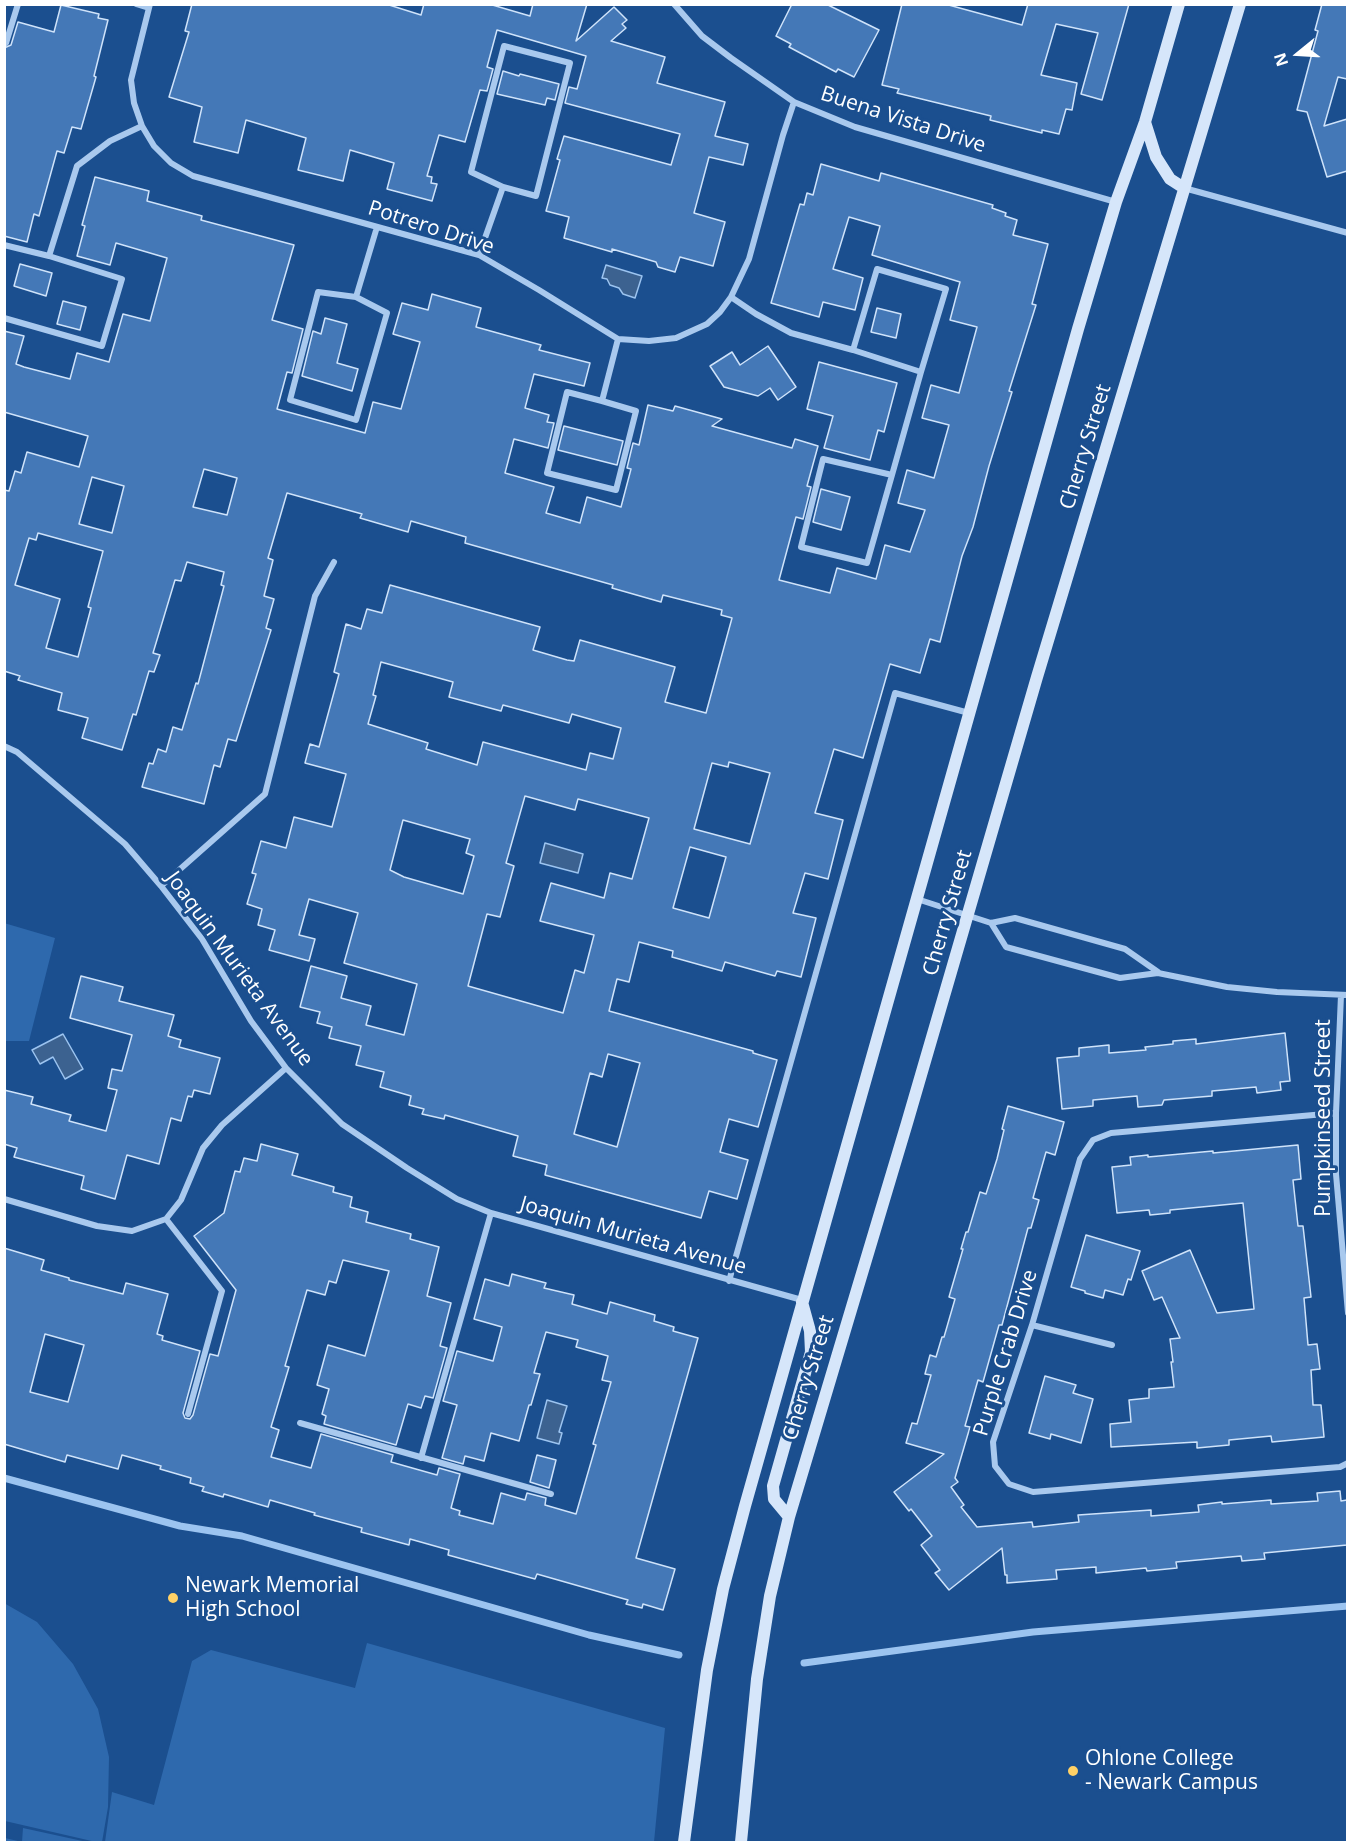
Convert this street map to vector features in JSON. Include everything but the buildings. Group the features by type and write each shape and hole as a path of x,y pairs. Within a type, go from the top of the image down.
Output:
{"main road":[{"name":"Cherry Street","path":"684,1842 707,1670 723,1589 748,1495 1078,329 1116,202 1145,122 1179,4"},
{"name":"Cherry Street","path":"741,1842 757,1679 770,1596 789,1517 1240,4"},
{"path":"1145,122 1156,157 1170,179 1184,188"},
{"path":"789,1517 774,1499 773,1486 811,1352 810,1331 802,1300"}],"street":[{"path":"4,42 6,43 18,4"},
{"path":"136,4 150,6"},
{"name":"Buena Vista Drive","path":"674,4 702,36 794,102 855,127 1116,202"},
{"name":"Potrero Drive","path":"150,6 131,80 134,103 142,126 154,146 171,163 193,176 479,255 618,339 649,341 676,338 706,324 720,312 731,297 750,259 794,102"},
{"path":"504,46 570,63 536,196 503,187 471,172 504,46"},
{"path":"50,256 76,166 110,141 142,126"},
{"path":"479,255 503,187"},
{"path":"1184,188 1347,233"},
{"path":"356,297 377,226"},
{"path":"4,244 122,279 102,346 4,318"},
{"path":"853,350 877,269 946,289 867,563 801,547 823,459 892,475"},
{"path":"318,292 356,297 387,314 356,420 290,400 318,292"},
{"path":"731,297 791,333 921,372"},
{"path":"602,401 618,339"},
{"path":"567,392 602,401 636,411 616,490 547,473 567,392"},
{"path":"161,886 265,794 315,596 334,562"},
{"path":"729,1281 895,693 969,713"},
{"name":"Joaquin Murieta Avenue","path":"4,746 18,752 125,844 202,939 251,1021 286,1068 342,1124 406,1168 457,1199 491,1213 802,1300"},
{"path":"917,899 992,923 1015,918 1125,949 1158,973"},
{"path":"992,923 1006,947 1120,978 1158,973 1227,987 1344,995"},
{"name":"Pumpkinseed Street","path":"1344,995 1336,1113 1336,1174 1347,1313"},
{"path":"4,1199 97,1226 132,1231 166,1219 181,1200 203,1148 222,1125 286,1068"},
{"name":"Purple Crab Drive","path":"1336,1113 1112,1133 1093,1140 1080,1159 1032,1325 993,1442 995,1466 1009,1484 1033,1492 1340,1467 1347,1463"},
{"path":"421,1458 491,1213"},
{"path":"166,1219 222,1291 188,1414"},
{"path":"1032,1325 1112,1345"},
{"path":"300,1423 551,1494"}],"shaded area":[{"path":"606,265 642,276 635,298 623,294 619,288 610,285 607,279 602,278"},
{"path":"545,843 583,854 578,873 540,863"},
{"path":"4,923 55,938 29,1041 5,1041"},
{"path":"63,1034 83,1069 65,1079 53,1057 40,1064 32,1050"},
{"path":"547,1400 567,1406 559,1432 562,1433 559,1444 537,1438"},
{"path":"4,1603 37,1622 73,1664 98,1709 109,1757 108,1807 102,1842 5,1821"},
{"path":"367,1643 665,1728 654,1842 105,1842 112,1792 154,1805 192,1661 211,1650 355,1688"},
{"path":"23,1828 87,1842 22,1842"},
{"path":"5,1838 22,1842 5,1842"}],"waterway":[{"path":"4,1478 180,1526 242,1536 589,1635 679,1655"},
{"path":"804,1663 1033,1632 1348,1606"}],"place":[{"name":"Newark Memorial High School","path":"173,1598"},
{"name":"Ohlone College - Newark Campus","path":"1073,1771"}]}
